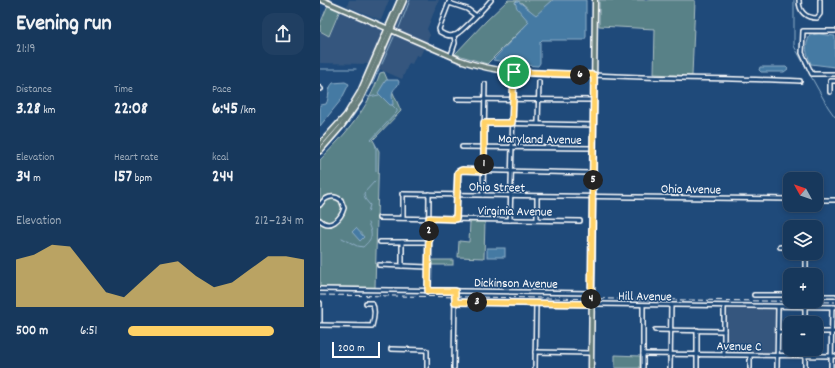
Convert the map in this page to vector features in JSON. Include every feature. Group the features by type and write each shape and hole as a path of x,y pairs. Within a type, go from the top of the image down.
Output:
{"main road":[{"path":"322,0 451,55 484,67 514,72 594,75"},
{"path":"320,151 357,106 384,48 400,0"},
{"path":"320,144 346,115 353,104 364,85 384,39 404,0"},
{"path":"591,368 595,0"},
{"path":"399,33 396,29 396,25 402,5"},
{"path":"377,24 387,24 394,16"},
{"path":"377,24 384,31 384,39"},
{"path":"384,48 392,35 399,33"}],"street":[{"path":"475,15 467,9 450,2 439,29 440,32 449,36 462,30 491,0"},
{"path":"799,0 802,13 809,17 817,18 820,14 820,0"},
{"path":"835,31 803,31 802,53 812,74 835,74"},
{"path":"451,55 455,43 454,35"},
{"path":"510,220 514,72"},
{"path":"594,75 632,77 742,78 800,81"},
{"path":"830,92 830,81 835,81"},
{"path":"538,123 539,82"},
{"path":"483,195 485,84"},
{"path":"457,99 594,100"},
{"path":"484,123 594,125"},
{"name":"Maryland Avenue","path":"462,147 594,148"},
{"path":"456,219 457,176 458,172 461,170 589,173"},
{"name":"Ohio Street","path":"403,218 402,194 593,197"},
{"path":"428,291 429,194"},
{"path":"536,220 537,196"},
{"path":"320,220 326,224 334,223 340,218 344,208 342,202 337,197 330,197 321,202"},
{"name":"Ohio Avenue","path":"593,197 783,199"},
{"path":"823,200 835,200"},
{"name":"Virginia Avenue","path":"379,218 580,221"},
{"path":"380,242 429,242"},
{"path":"402,242 402,266"},
{"path":"379,265 428,267"},
{"name":"Dickinson Avenue","path":"320,289 592,292"},
{"path":"454,368 455,291"},
{"path":"754,295 783,295"},
{"path":"823,296 835,296"},
{"name":"Hill Avenue","path":"455,302 783,307"},
{"path":"320,326 372,326 374,306 366,303"},
{"path":"535,368 536,303"},
{"path":"320,304 320,321"},
{"path":"643,305 645,329 643,368"},
{"path":"670,368 671,305"},
{"path":"724,306 724,355"},
{"path":"777,368 778,307"},
{"name":"Hill Avenue","path":"823,307 834,307"},
{"path":"831,368 833,356 834,307"},
{"path":"655,330 724,331"},
{"path":"696,368 697,330"},
{"path":"778,332 783,332"},
{"path":"391,349 425,350 427,368"},
{"path":"535,352 591,354"},
{"name":"Avenue C","path":"643,354 783,356"},
{"path":"750,356 750,368"},
{"path":"805,356 805,368"}],"shaded area":[{"path":"349,0 389,0 381,20 347,6"},
{"path":"406,0 439,0 427,29 430,35 420,56 416,55 412,64 409,63 402,79 377,68"},
{"path":"553,0 586,0 586,37 584,40 542,40 540,42 540,63 538,66 493,60 529,22 517,8 515,2 518,1 536,15"},
{"path":"341,10 382,30 382,36 371,64 320,63 320,31 330,35"},
{"path":"819,34 835,36 835,67 811,64 806,46 810,35"},
{"path":"760,67 786,67 788,69 784,72 761,72 759,70"},
{"path":"386,80 398,80 399,82 392,93 393,105 390,105 378,93"},
{"path":"345,82 349,84 341,100 320,126 320,105 326,104 331,85 333,83"},
{"path":"356,228 364,237 360,241 352,232"},
{"path":"487,248 505,248 505,257 487,257"},
{"path":"726,308 775,309 774,354 726,353"}],"green space":[{"path":"508,0 553,0 536,16 522,3 517,1 515,2 529,22 487,64 455,54 486,21"},
{"path":"599,0 695,0 692,76 654,74 655,29 599,26"},
{"path":"328,5 340,10 329,36 320,31 320,24"},
{"path":"384,72 401,111 373,140 379,151 375,288 320,287 320,160 355,120 369,99 380,73"},
{"path":"470,221 485,221 484,258 458,257 459,241 469,242"},
{"path":"430,260 453,260 453,265 430,265"},
{"path":"615,355 640,356 640,368 615,368"}],"waterway":[{"path":"399,28 410,0"},
{"path":"794,0 794,46 835,117"},
{"path":"382,64 394,37"},
{"path":"320,69 356,69"},
{"path":"320,155 347,125 361,105 379,69"},
{"path":"367,96 379,95"},
{"path":"372,141 371,140 397,112 392,105"},
{"path":"375,144 376,171"},
{"path":"368,212 370,205 365,199 364,193 375,181"},
{"path":"358,246 363,247 370,239 371,231 368,223"},
{"path":"342,238 357,246"}],"railway":[{"path":"320,295 835,302"}],"route":[{"path":"514,72 594,75 591,304 455,302 455,291 428,291 429,218 456,219 458,172 462,170 484,171 484,123 512,123 514,72"}]}
